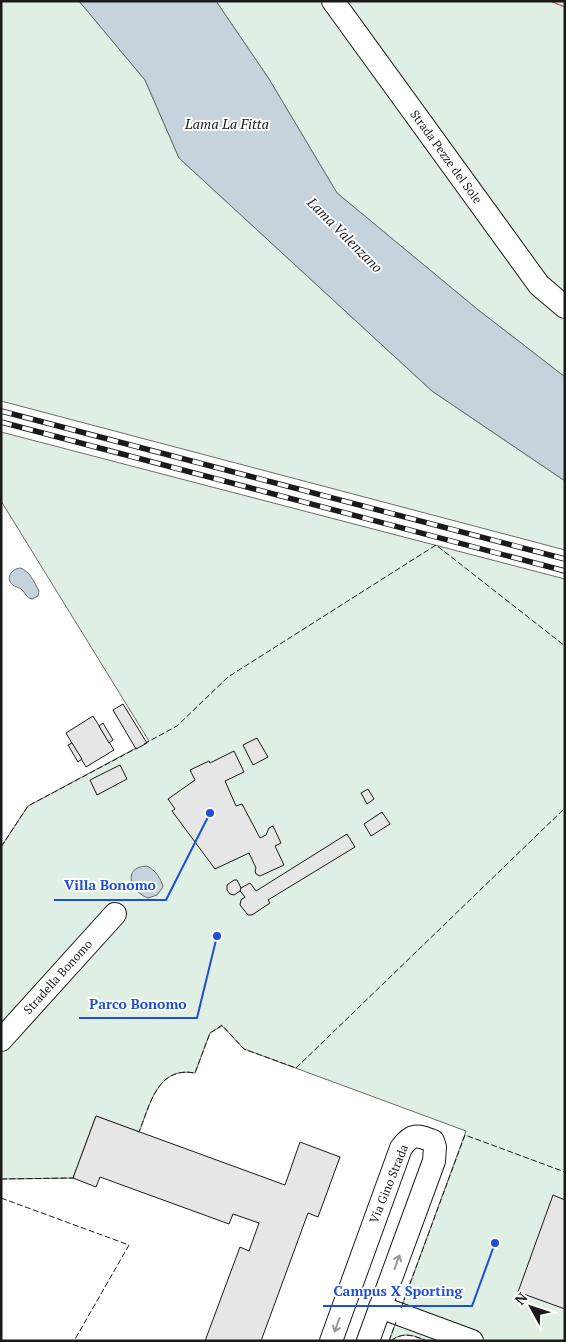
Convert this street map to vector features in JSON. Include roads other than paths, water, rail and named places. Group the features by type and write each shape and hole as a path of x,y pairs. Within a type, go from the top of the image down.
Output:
{"street":[{"name":"Strada Pezze del Sole","path":"334,1 538,285 565,307"},
{"name":"Stradella Bonomo","path":"1,1040 115,914"},
{"name":"Via Gino Strada","path":"331,1341 401,1148 407,1139 417,1136 433,1141 435,1147 434,1161 368,1341"},
{"path":"380,1307 472,1341"}],"water":[{"name":"Lama La Fitta","path":"79,1 216,1 269,79 337,193 477,309 565,377 565,481 432,391 179,158 145,80"},
{"path":"20,568 31,577 39,591 38,596 30,598 9,580 12,572"},
{"path":"147,866 161,880 163,887 157,895 148,898 137,891 131,880 131,875 134,871 139,867"}],"railway":[{"path":"1,411 565,559"},
{"path":"1,422 565,571"}],"place":[{"name":"Villa Bonomo","path":"210,813"},
{"name":"Parco Bonomo","path":"217,936"},
{"name":"Campus X Sporting","path":"495,1243"}],"water label":[{"name":"Lama Valenzano","path":"345,235"}]}
